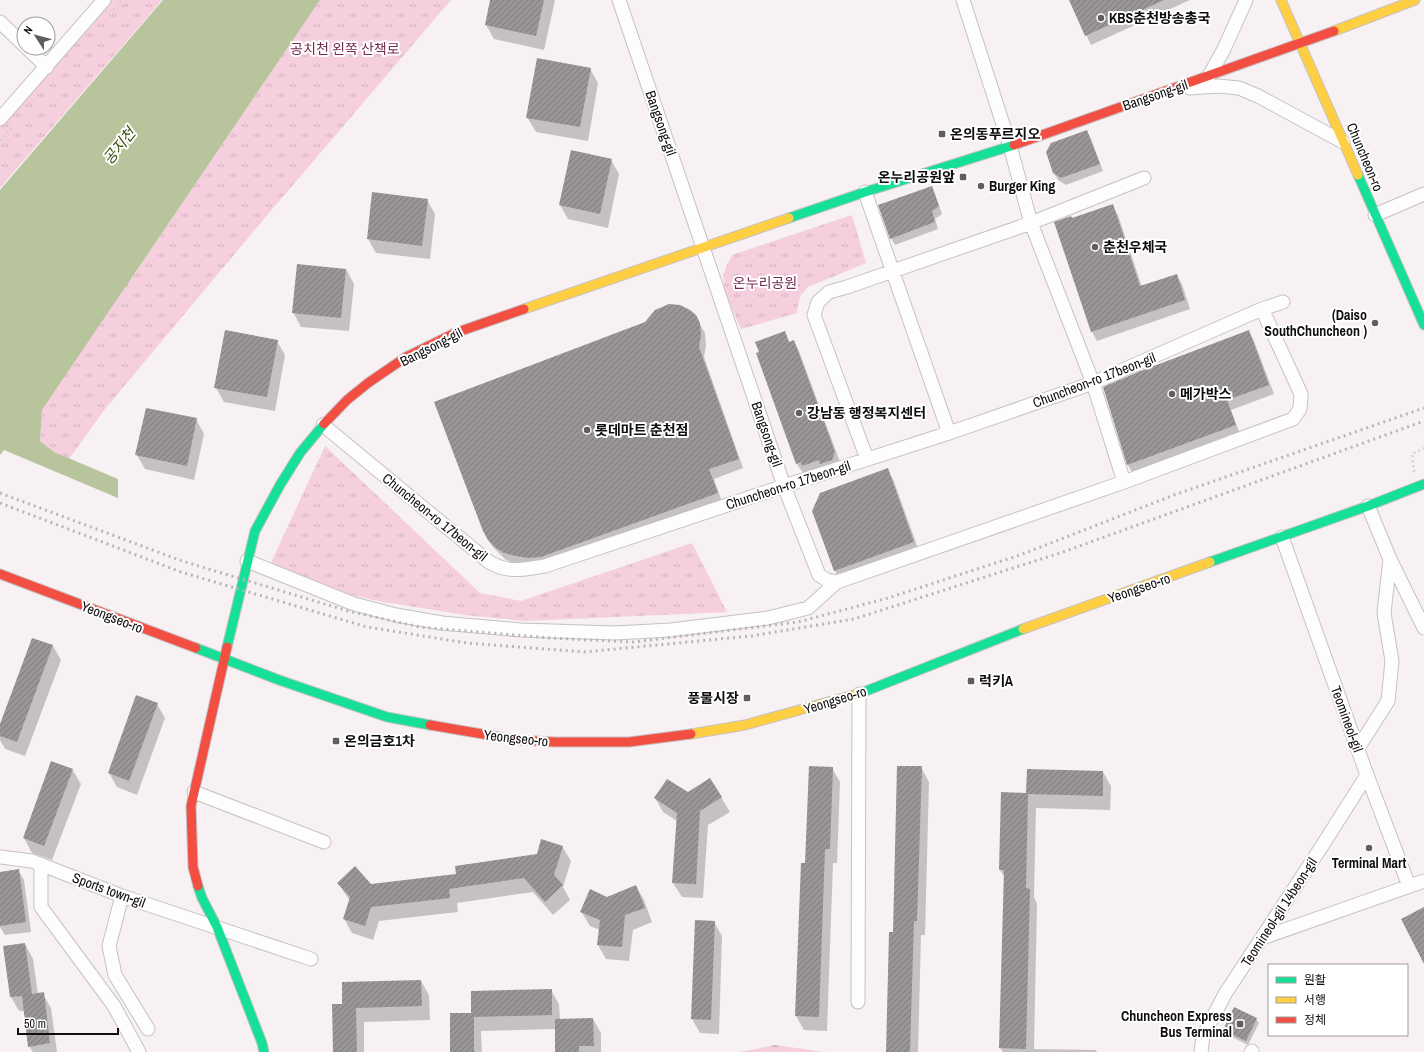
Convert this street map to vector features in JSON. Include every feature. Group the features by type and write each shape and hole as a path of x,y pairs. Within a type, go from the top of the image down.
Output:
{"street":[{"path":"0,119 104,0"},
{"name":"Bangsong-gil","path":"619,0 704,246 784,486"},
{"path":"963,0 1010,146 1030,223 1093,383 1124,482"},
{"path":"1209,76 1224,49 1246,0"},
{"name":"Chuncheon-ro","path":"1281,0 1374,215 1424,325"},
{"name":"Bangsong-gil","path":"247,561 255,531 280,485 300,453 323,425 347,400 368,383 406,357 455,333 864,192 1010,146 1300,44 1415,0"},
{"path":"0,22 16,37"},
{"path":"35,56 47,67"},
{"path":"1175,88 1218,86 1239,88 1258,96 1343,142"},
{"path":"867,459 814,315 818,302 829,292 1030,223 1144,178"},
{"path":"864,192 893,270 949,433"},
{"path":"1374,215 1424,194"},
{"name":"Chuncheon-ro 17beon-gil","path":"323,425 481,555 498,567 511,570 545,566 784,486 949,433 1093,383 1262,309 1283,302"},
{"path":"264,1052 262,1043 217,926 202,898 193,867 191,806 226,659 247,561 333,596 368,608 396,615 442,623 521,630 614,633 672,630 768,618 808,608 837,582 1124,482 1293,419 1300,409 1301,394 1262,309"},
{"name":"Yeongseo-ro","path":"0,574 279,680 387,717 472,733 532,741 629,742 705,732 766,720 859,694 1029,627 1368,506 1424,484"},
{"path":"784,486 819,575 827,580 837,582"},
{"path":"1368,506 1390,559 1424,628"},
{"name":"Teomineol-gil","path":"1282,537 1367,775 1409,886"},
{"path":"1358,748 1388,701 1392,661 1384,613 1390,559"},
{"path":"858,1002 859,694"},
{"name":"Teomineol-gil 14beon-gil","path":"1201,1052 1203,1036 1225,994 1367,775"},
{"path":"194,792 324,842"},
{"name":"Sports town-gil","path":"0,857 32,861 122,896 217,926 311,959"},
{"path":"41,865 41,906 114,1006 139,1052"},
{"path":"1262,938 1424,881"},
{"path":"122,896 109,946 116,975 148,1029"}],"green space":[{"path":"107,0 162,0 0,188 0,119"},
{"name":"공치천 왼쪽 산책로","path":"320,0 451,0 269,213 105,409 69,459 54,452 40,441 42,410"},
{"name":"온누리공원","path":"852,215 866,263 808,287 801,295 797,313 741,329 725,293 723,274 732,255"},
{"path":"325,446 480,593 521,601 692,543 727,612 524,621 465,615 383,602 314,587 269,567"},
{"path":"775,1045 825,1052 740,1052"}],"water":[{"name":"공지천","path":"163,0 320,0 42,410 40,441 54,452 118,479 118,498 4,450 0,455 0,190"}],"building":[{"path":"490,0 544,0 536,36 485,25"},
{"name":"KBS춘천방송총국","path":"1069,0 1164,0 1085,36"},
{"path":"537,58 591,68 580,127 526,118"},
{"path":"1087,130 1100,164 1061,178 1053,173 1046,152 1051,143"},
{"path":"571,150 612,159 600,214 559,205"},
{"path":"932,186 939,206 932,211 935,222 890,239 878,205"},
{"path":"372,192 428,199 422,246 367,239"},
{"name":"춘천우체국","path":"1113,204 1140,286 1177,274 1185,300 1091,332 1054,222 1071,216 1072,218"},
{"path":"297,264 346,269 341,318 292,313"},
{"name":"롯데마트 춘천점","path":"669,304 680,305 690,310 696,315 700,323 701,335 699,347 739,459 709,469 718,493 541,557 528,558 516,556 504,553 496,548 488,540 483,531 434,402 645,322 655,310"},
{"path":"225,330 278,340 267,397 214,388"},
{"name":"메가박스","path":"1249,330 1269,385 1227,400 1236,425 1127,465 1103,387 1138,372"},
{"name":"강남동 행정복지센터","path":"785,331 789,342 794,340 835,452 832,460 820,464 819,460 802,466 801,462 796,464 756,353 759,352 755,342"},
{"path":"146,408 197,418 187,466 135,455"},
{"path":"888,468 914,542 834,571 812,511 820,493"},
{"path":"32,638 53,645 17,742 0,736 0,724"},
{"path":"136,695 158,703 129,781 108,773"},
{"path":"51,761 73,769 44,846 23,838"},
{"path":"809,766 833,767 830,849 825,849 819,1017 795,1016 801,863 805,863"},
{"path":"897,766 922,766 917,921 914,921 910,1052 886,1052 889,932 893,932"},
{"path":"1027,769 1103,771 1103,796 1028,794 1026,888 1030,889 1026,1049 999,1048 1004,870 999,870 1001,792 1026,793"},
{"path":"710,778 722,797 700,811 696,884 672,883 677,813 654,798 667,779 688,792"},
{"path":"541,839 563,846 554,875 563,885 545,902 524,878 449,889 450,898 371,907 365,926 343,919 350,897 337,883 355,866 371,884 456,874 455,866 537,854"},
{"path":"19,869 26,922 0,926 0,872"},
{"path":"636,885 645,908 625,915 622,947 597,945 600,920 580,912 590,889 607,897"},
{"path":"1424,907 1424,964 1401,919"},
{"path":"695,920 715,921 711,1020 691,1019"},
{"path":"25,943 32,994 44,992 50,1043 28,1047 22,996 10,997 3,946"},
{"path":"421,980 422,1006 356,1008 357,1052 333,1052 332,1004 342,1004 342,982"},
{"path":"552,989 552,1015 474,1017 474,1052 450,1052 450,1013 471,1013 471,991"},
{"name":"Chuncheon Express Bus Terminal","path":"1234,1007 1257,1018 1246,1041 1223,1030"},
{"path":"593,1018 594,1046 579,1046 579,1052 555,1052 555,1019"}],"railway":[{"path":"0,493 182,561 348,611 420,627 550,638 633,642 798,622 888,598 1020,555 1174,495 1424,408"},
{"path":"0,503 181,572 367,627 467,643 584,652 751,636 854,619 1063,552 1424,421"}],"traffic: fast":[{"path":"789,218 865,192 1014,145"},
{"path":"1358,175 1424,325"},
{"path":"227,647 255,531 280,485 300,453 324,424"},
{"path":"1210,562 1368,506 1424,484"},
{"path":"861,693 1023,629"},
{"path":"196,648 279,680 387,717 430,725"},
{"path":"198,886 202,898 217,927 262,1043 264,1052"}],"traffic: slow":[{"path":"1281,0 1358,175"},
{"path":"1334,31 1415,0"},
{"path":"524,309 789,218"},
{"path":"1023,629 1210,562"},
{"path":"691,734 745,725 861,693"}],"traffic: jam":[{"path":"1014,145 1334,31"},
{"path":"324,424 347,400 368,383 406,357 455,333 524,309"},
{"path":"0,574 196,648"},
{"path":"198,886 193,867 191,806 227,647"},
{"path":"430,725 517,740 555,742 629,742 691,734"}],"place":[{"name":"KBS춘천방송총국","path":"1101,18"},
{"name":"온의동푸르지오","path":"942,134"},
{"name":"온누리공원앞","path":"963,177"},
{"name":"Burger King","path":"981,186"},
{"name":"춘천우체국","path":"1095,247"},
{"name":"(Daiso SouthChuncheon )","path":"1375,323"},
{"name":"메가박스","path":"1172,394"},
{"name":"강남동 행정복지센터","path":"799,413"},
{"name":"롯데마트 춘천점","path":"587,430"},
{"name":"럭키A","path":"971,681"},
{"name":"풍물시장","path":"747,698"},
{"name":"온의금호1차","path":"336,741"},
{"name":"Terminal Mart","path":"1369,848"},
{"name":"Chuncheon Express Bus Terminal","path":"1240,1024"}]}
